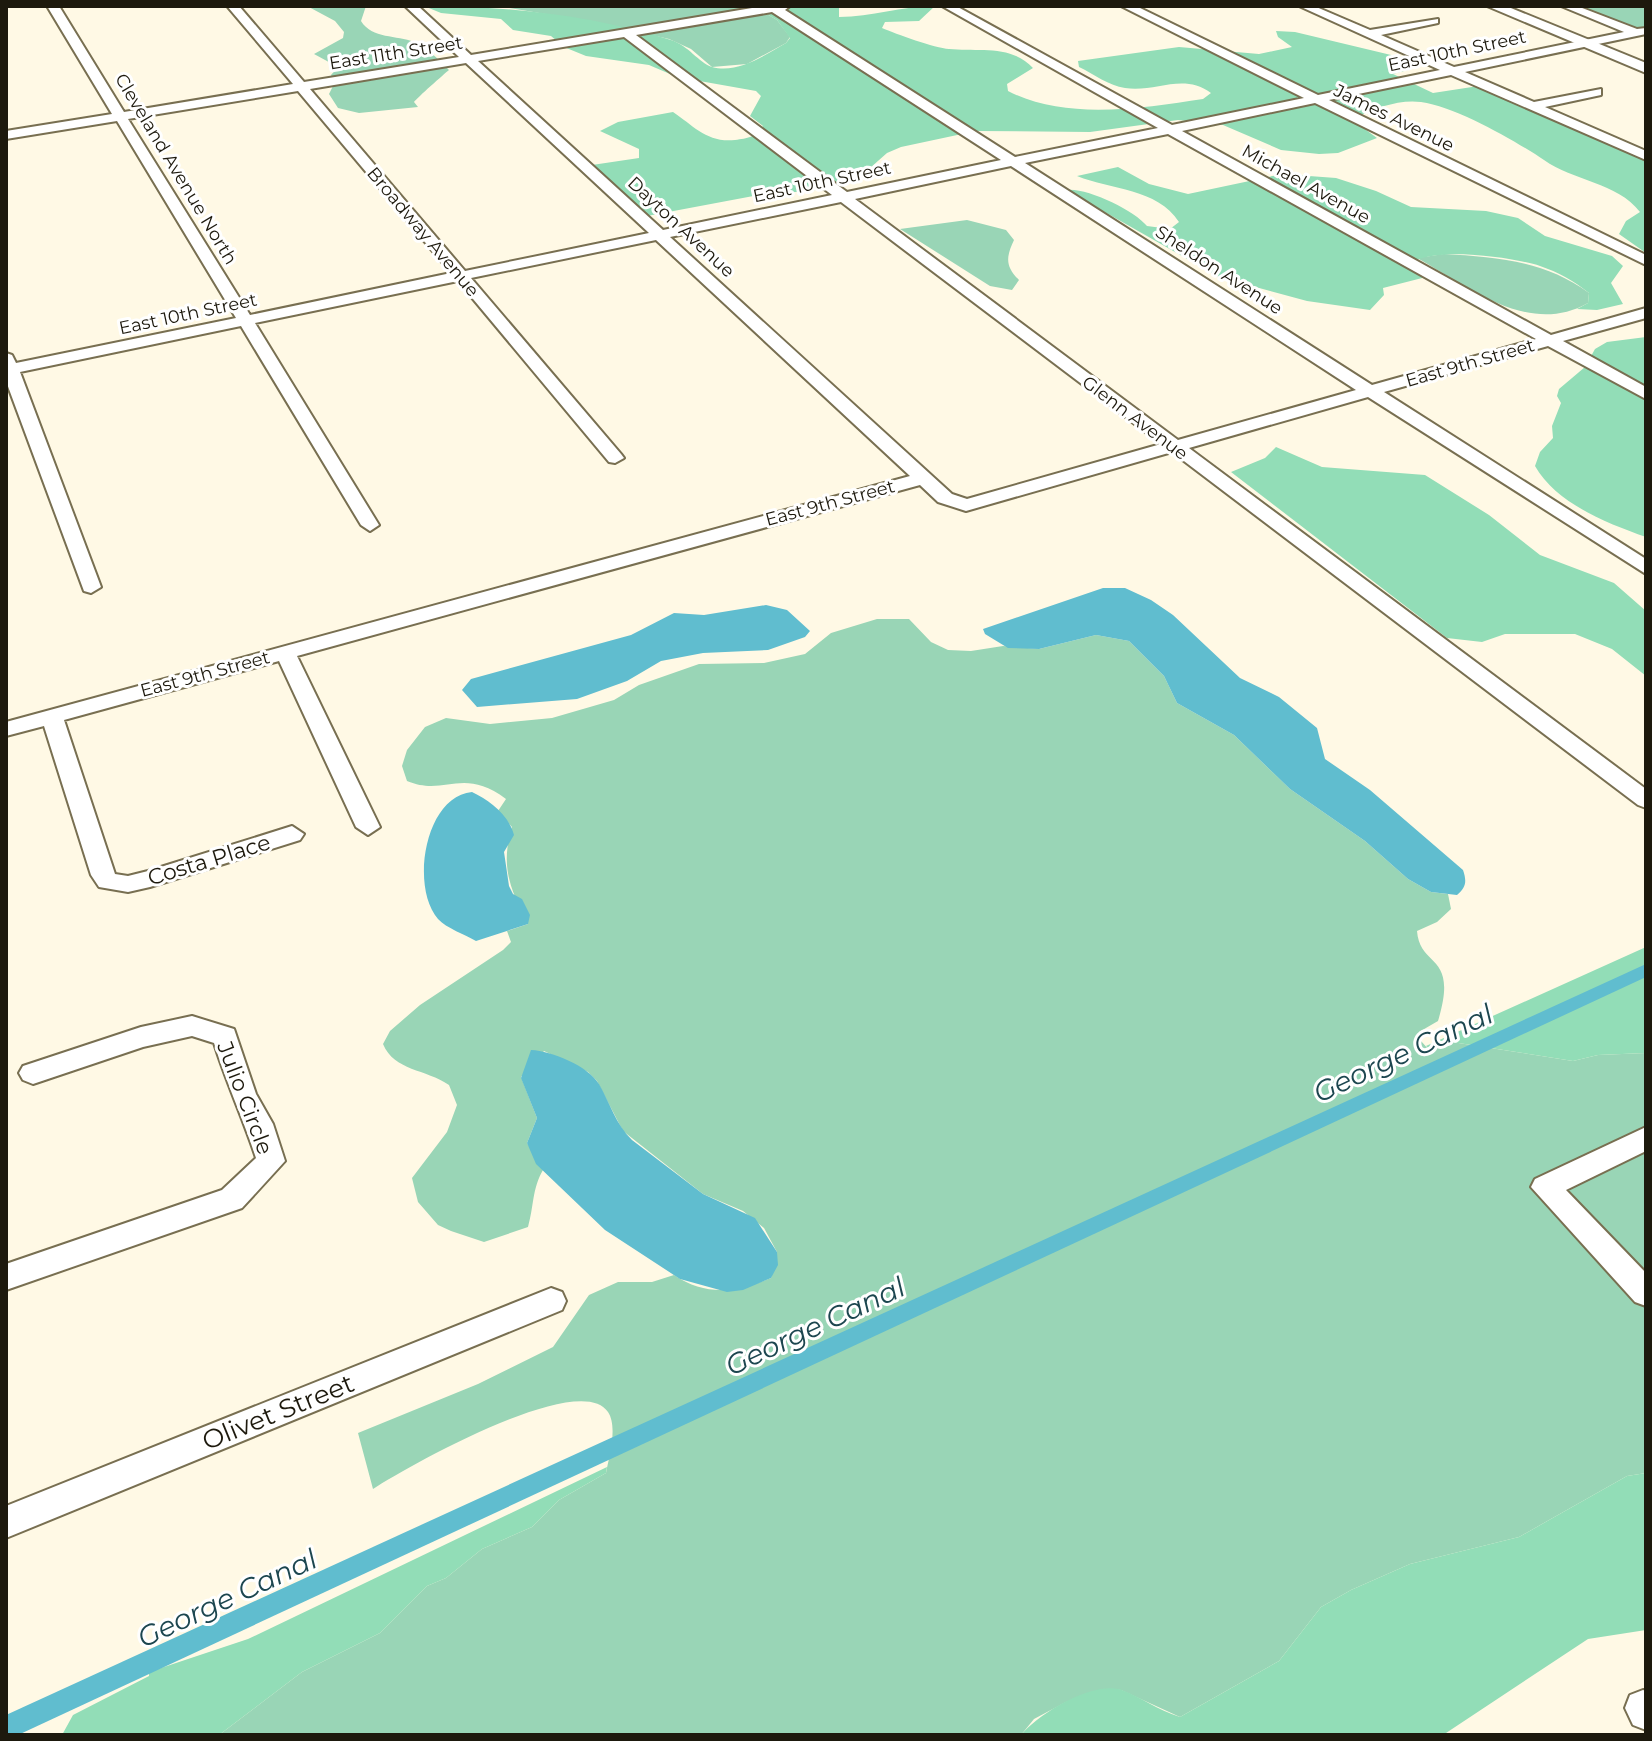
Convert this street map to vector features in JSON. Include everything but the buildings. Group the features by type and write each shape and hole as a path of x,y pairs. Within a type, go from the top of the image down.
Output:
{"main road":[{"path":"1494,6 1646,68"}],"street":[{"name":"Cleveland Avenue North","path":"53,6 370,525"},
{"name":"Broadway Avenue","path":"233,6 615,458"},
{"name":"Dayton Avenue","path":"411,6 923,478"},
{"name":"East 11th Street","path":"6,135 792,6"},
{"name":"Michael Avenue","path":"948,6 1646,394"},
{"name":"James Avenue","path":"1127,6 1646,261"},
{"path":"1305,6 1646,156"},
{"path":"1567,6 1642,34"},
{"name":"Sheldon Avenue","path":"772,7 1646,568"},
{"path":"1369,34 1434,21"},
{"name":"Glenn Avenue","path":"626,33 1646,800"},
{"name":"East 10th Street","path":"7,366 461,276 1451,70 1642,34"},
{"path":"1532,106 1597,92"},
{"path":"1631,150 1646,146"},
{"name":"East 9th Street","path":"6,729 923,478 945,498 966,505 1646,313"},
{"path":"7,366 91,587"},
{"path":"285,652 368,827"},
{"name":"Costa Place","path":"52,716 103,875 108,881 128,884 150,879 292,834"},
{"name":"Julio Circle","path":"6,1277 232,1199 271,1161 259,1124 243,1095 225,1036 192,1026 141,1037 33,1073"},
{"path":"1646,1138 1545,1187 1646,1293"},
{"name":"Olivet Street","path":"6,1522 551,1301"}],"green space":[{"path":"307,6 366,6 361,21 366,27 378,34 419,44 449,70 414,102 418,107 359,113 338,108 329,94 334,84 331,75 338,67 314,54 343,38 344,32 335,21"},
{"path":"424,6 518,10 610,24 671,40 712,67 732,68 751,62 790,38 777,20 765,13 765,6 839,6 839,17 935,6 919,21 885,22 882,28 943,48 1015,55 1033,68 1007,84 1008,91 1054,106 1104,110 1203,99 1211,93 1190,84 1136,89 1119,87 1079,67 1078,61 1179,47 1259,54 1292,47 1278,37 1276,31 1295,32 1412,60 1419,67 1393,74 1433,93 1485,85 1646,156 1646,253 1619,234 1626,221 1640,212 1619,194 1556,167 1470,118 1436,105 1413,101 1388,105 1356,117 1358,124 1377,138 1338,153 1281,150 1223,125 1178,120 1090,132 976,131 901,147 887,153 870,168 832,187 805,192 775,192 647,216 592,165 639,158 639,149 600,131 618,122 673,112 716,139 747,138 763,126 750,116 761,96 756,91 677,77 649,65 586,56 564,47 551,36 513,30 501,19 441,13"},
{"path":"498,6 765,6 765,13 777,20 790,37 786,43 747,64 712,67 691,49 669,39 599,23"},
{"path":"1572,6 1646,6 1646,35 1638,32"},
{"path":"1118,167 1149,184 1188,194 1282,174 1336,178 1411,207 1486,211 1518,218 1545,236 1612,256 1623,266 1611,283 1623,304 1597,310 1577,309 1588,303 1589,293 1553,271 1511,259 1453,254 1436,255 1410,264 1430,276 1383,288 1384,295 1370,310 1307,301 1219,277 1066,190 1085,192 1109,201 1132,213 1147,226 1170,229 1179,222 1159,202 1146,196 1077,176"},
{"path":"967,220 1006,230 1014,240 1008,261 1019,280 1012,290 990,286 900,229"},
{"path":"1444,254 1502,259 1538,267 1589,293 1588,303 1566,312 1543,314 1499,304 1417,258"},
{"path":"1646,337 1646,537 1583,510 1556,491 1535,466 1540,452 1553,438 1552,426 1561,403 1557,396 1559,389 1585,367 1595,349 1607,342"},
{"path":"1276,447 1322,467 1425,475 1489,515 1540,555 1614,583 1646,611 1646,676 1612,649 1575,634 1505,634 1482,642 1447,638 1231,472 1265,458"},
{"path":"877,619 909,619 931,642 948,650 971,651 1003,646 1039,649 1096,635 1129,641 1164,676 1177,703 1234,735 1290,789 1365,841 1408,879 1431,892 1448,894 1451,909 1437,922 1417,931 1424,951 1441,972 1444,983 1438,1021 1419,1032 1421,1041 1430,1051 1452,1042 1573,1061 1598,1055 1646,1053 1646,1473 1627,1476 1519,1537 1410,1564 1351,1590 1321,1607 1279,1661 1180,1717 1121,1690 1104,1689 1066,1702 1034,1719 1021,1735 219,1735 302,1672 380,1633 427,1586 446,1578 482,1549 532,1527 559,1500 606,1473 613,1434 608,1412 591,1402 564,1403 493,1426 373,1489 358,1433 478,1384 553,1347 589,1295 618,1282 652,1282 674,1275 698,1287 710,1289 746,1287 771,1278 777,1252 764,1228 743,1211 703,1194 623,1131 597,1081 588,1072 544,1051 521,1077 537,1118 527,1143 543,1170 528,1227 484,1242 438,1225 418,1202 412,1178 447,1132 457,1105 449,1085 403,1065 388,1053 383,1044 390,1031 420,1005 503,950 511,942 507,931 528,924 516,900 507,866 512,827 498,811 506,799 491,789 477,785 432,786 407,781 402,766 407,750 425,727 446,718 490,724 552,718 614,700 639,685 699,664 764,663 805,654 831,633"},
{"path":"1646,947 1646,1053 1598,1055 1573,1061 1452,1042 1431,1051 1426,1046"},
{"path":"607,1467 606,1473 559,1500 532,1527 482,1549 446,1578 427,1586 380,1633 302,1672 219,1735 62,1735 73,1715 149,1676 149,1672 248,1639"},
{"path":"1646,1473 1646,1630 1588,1639 1443,1735 1021,1735 1067,1701 1110,1688 1122,1690 1180,1717 1279,1661 1321,1607 1351,1590 1410,1564 1519,1537 1627,1476"}],"water":[{"path":"1103,588 1125,588 1151,600 1173,615 1240,678 1279,697 1317,728 1325,759 1370,790 1463,870 1465,884 1460,892 1457,895 1431,892 1408,879 1365,841 1290,789 1234,735 1177,703 1164,676 1129,641 1096,635 1039,649 1008,648 985,634 983,629"},
{"path":"766,605 787,610 810,631 805,637 768,650 703,653 661,661 627,681 577,699 477,707 462,690 471,679 631,635 674,613 704,615"},
{"path":"472,792 498,809 508,821 514,835 504,852 509,886 513,894 522,899 530,915 528,924 476,941 438,919 429,905 424,866 433,826 443,809 456,797"},
{"path":"531,1050 559,1056 587,1071 599,1084 617,1121 632,1140 703,1194 755,1218 777,1252 778,1265 771,1278 743,1290 727,1292 680,1279 605,1230 536,1164 527,1143 537,1118 521,1078"}],"waterway":[{"name":"George Canal","path":"6,1728 1646,970"}]}
